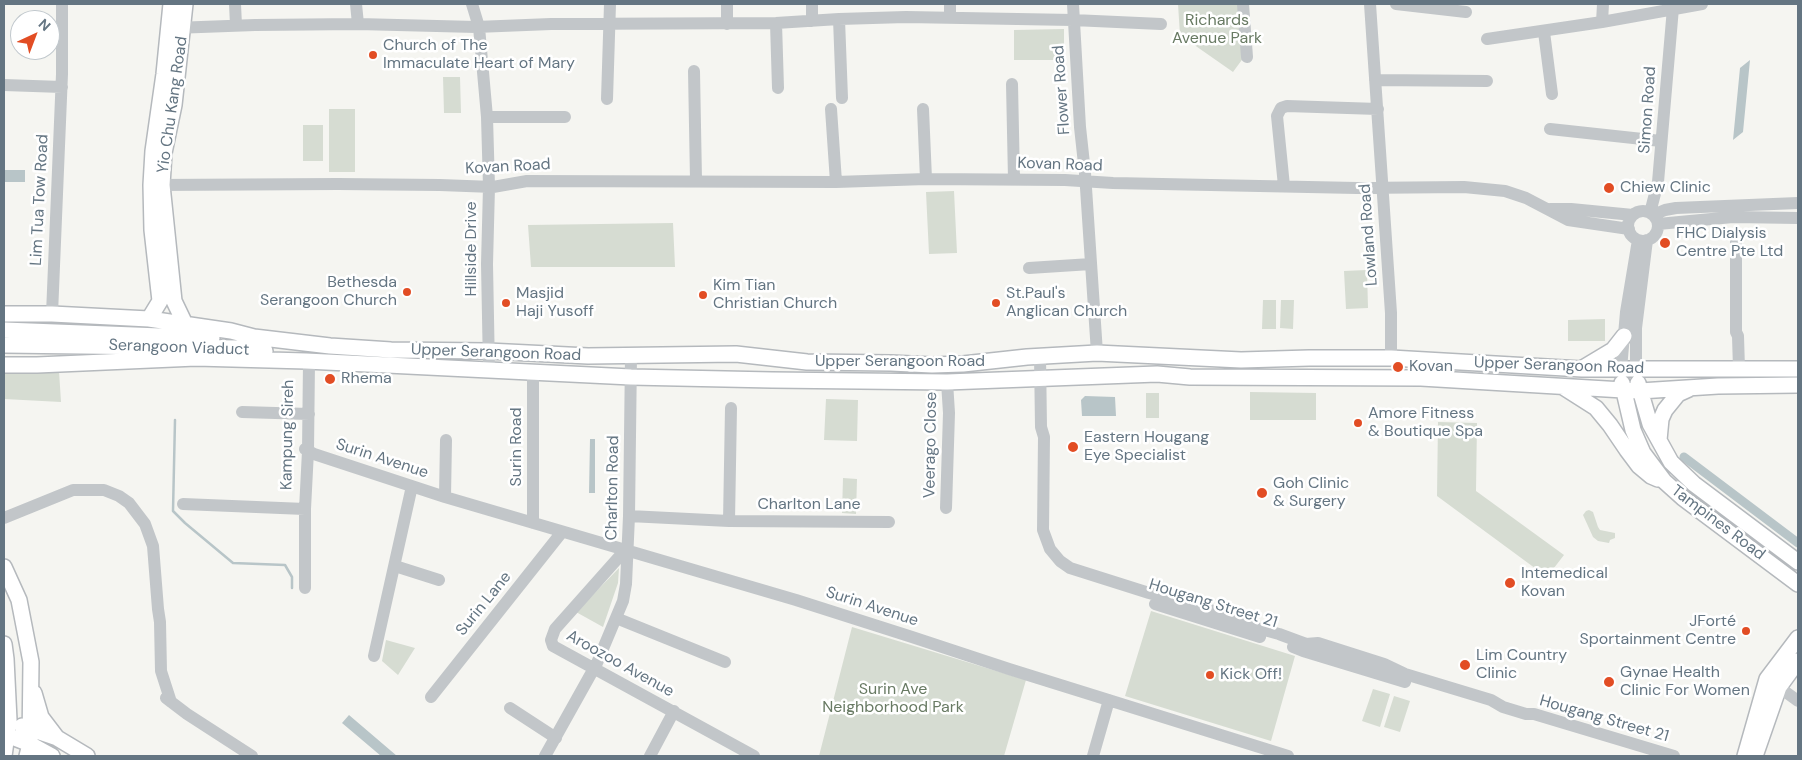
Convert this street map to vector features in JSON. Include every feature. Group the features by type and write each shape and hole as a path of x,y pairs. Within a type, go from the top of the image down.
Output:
{"main road":[{"name":"Yio Chu Kang Road","path":"171,4 176,28 174,104 156,185 151,220 167,301 185,324"},
{"name":"Yio Chu Kang Road","path":"176,28 185,4"},
{"path":"149,319 167,301"},
{"name":"Upper Serangoon Road","path":"4,314 52,314 149,319 232,331 254,337 370,349 424,351 488,351 588,356 736,354 807,362 932,365 1097,353 1240,360 1391,358 1582,369 1798,369"},
{"name":"Serangoon Viaduct","path":"4,330 235,339 254,337"},
{"path":"1582,369 1612,350 1624,336"},
{"name":"Serangoon Viaduct","path":"4,345 239,348 353,364"},
{"name":"Upper Serangoon Road","path":"4,365 37,366 196,358 631,377 948,382 1157,374 1198,377 1421,378 1640,391 1753,384 1798,385"},
{"name":"Tampines Road","path":"1628,369 1623,390 1634,430 1643,453 1664,481 1683,498 1797,586"},
{"name":"Tampines Road","path":"1628,369 1640,391 1650,424 1671,462 1694,484 1798,562"},
{"path":"1559,385 1596,408 1610,424 1639,466 1651,476 1664,481"},
{"path":"1658,440 1661,419 1665,410 1678,394 1693,388"},
{"path":"4,567 19,600 38,707 57,738 87,756"},
{"path":"1745,756 1773,683 1798,638"},
{"path":"4,644 8,728 4,756"},
{"path":"1755,756 1773,683 1798,661"},
{"path":"29,743 31,662"},
{"path":"8,728 52,756"},
{"path":"29,743 57,738"}],"street":[{"name":"Lim Tua Tow Road","path":"52,314 62,87 62,4"},
{"path":"235,4 236,25"},
{"path":"356,4 358,24"},
{"name":"Hillside Drive","path":"472,4 479,27 487,117 488,370"},
{"path":"607,99 610,4"},
{"path":"727,4 728,24"},
{"path":"812,4 812,21"},
{"path":"950,4 950,18"},
{"name":"Flower Road","path":"1073,4 1097,353"},
{"path":"1243,4 1247,58"},
{"name":"Lowland Road","path":"1370,4 1391,313 1391,358"},
{"path":"1396,4 1466,12"},
{"path":"1602,22 1603,4"},
{"path":"1487,39 1544,32 1702,4"},
{"name":"Simon Road","path":"1654,217 1655,196 1660,169 1673,8"},
{"path":"176,28 236,25 358,24 479,27 728,24 839,19 950,18 1161,24"},
{"path":"839,19 842,98"},
{"path":"776,23 778,88"},
{"path":"1544,32 1552,94"},
{"path":"694,71 696,180"},
{"path":"1376,80 1487,81"},
{"path":"1012,84 1014,179"},
{"path":"4,85 62,87"},
{"path":"1284,186 1277,116 1280,109 1287,106 1378,110"},
{"path":"831,109 836,182"},
{"path":"923,109 926,179"},
{"path":"487,117 565,117"},
{"path":"1550,130 1661,142"},
{"name":"Kovan Road","path":"156,185 338,184 488,187 527,181 696,180 836,182 1014,179 1495,189 1516,194 1550,209 1568,220 1629,229"},
{"path":"1384,208 1395,198 1413,187"},
{"path":"1655,196 1660,205 1669,209"},
{"path":"1654,217 1669,209 1798,203"},
{"name":"Kovan Road","path":"1550,209 1571,209 1633,215"},
{"path":"1654,217 1655,235 1642,240 1632,235 1629,223 1633,215 1639,212 1654,217 1798,218"},
{"path":"1735,369 1736,234"},
{"path":"1628,369 1624,336 1642,240"},
{"path":"1628,369 1636,323 1642,240"},
{"path":"1029,268 1090,264"},
{"name":"Charlton Road","path":"545,756 594,668 623,601 628,551 631,356"},
{"name":"Hougang Street 21","path":"1040,356 1041,427 1044,437 1043,530 1050,549 1070,568 1228,615 1257,628 1306,644 1318,642 1384,664 1405,674 1492,700 1503,707 1526,714 1534,714 1674,756"},
{"name":"Kampung Sireh","path":"305,588 305,508 303,505 307,450 307,362"},
{"name":"Surin Road","path":"533,372 533,523"},
{"name":"Veerago Close","path":"946,508 948,382"},
{"path":"729,521 731,408"},
{"path":"242,412 307,414"},
{"name":"Surin Avenue","path":"445,497 446,440"},
{"name":"Surin Avenue","path":"307,450 445,497 814,606 1273,754 1288,756"},
{"path":"374,656 412,486"},
{"path":"4,518 73,490 104,490 129,503 146,524 153,546 158,609 154,622 154,673 162,694 252,756"},
{"path":"183,504 305,508"},
{"name":"Charlton Lane","path":"629,516 729,521 889,522"},
{"name":"Surin Lane","path":"431,697 562,532"},
{"name":"Aroozoo Avenue","path":"628,551 619,557 561,622 552,636 551,642 553,646 754,756"},
{"path":"395,566 439,580"},
{"path":"616,618 725,662"},
{"path":"1773,683 1798,701"},
{"path":"1093,756 1109,700"},
{"path":"510,708 556,738"},
{"path":"650,756 674,711"},
{"name":"Hougang Street 21","path":"1526,714 1532,720 1648,756"}],"green space":[{"name":"Richards Avenue Park","path":"1178,4 1241,4 1244,57 1233,72 1180,35"},
{"path":"1064,29 1064,60 1014,60 1014,30"},
{"path":"443,77 460,77 461,113 444,113"},
{"path":"329,109 355,109 355,172 329,172"},
{"path":"303,125 323,125 323,161 303,161"},
{"path":"954,191 957,253 929,254 926,192"},
{"path":"673,223 675,267 531,267 528,225"},
{"path":"1367,270 1368,308 1346,309 1344,271"},
{"path":"1263,300 1276,300 1276,329 1262,329"},
{"path":"1281,300 1294,300 1293,329 1280,328"},
{"path":"1605,319 1605,341 1568,341 1568,320"},
{"path":"59,371 61,402 4,399 4,372"},
{"path":"1250,392 1316,393 1316,420 1250,420"},
{"path":"1146,393 1159,393 1159,418 1146,418"},
{"path":"826,399 858,400 857,441 824,440"},
{"path":"1438,422 1477,423 1476,491 1564,555 1547,577 1437,496"},
{"path":"843,478 857,479 856,514 842,513"},
{"path":"1589,510 1593,512 1600,530 1615,533 1615,538 1610,540 1609,543 1598,541 1593,537 1583,515"},
{"path":"619,568 618,583 603,627 576,612"},
{"name":"Kick Off!","path":"1151,611 1295,656 1271,741 1125,696"},
{"name":"Surin Ave Neighborhood Park","path":"852,627 1026,680 1004,756 819,756"},
{"path":"386,640 415,648 398,675 382,661"},
{"path":"1373,689 1390,694 1380,727 1362,721"},
{"path":"1394,696 1410,701 1400,732 1384,727"}],"shaded area":[{"path":"1750,60 1743,132 1733,140 1740,68"},
{"path":"4,170 25,170 25,182 4,182"},
{"path":"1085,396 1115,397 1116,416 1082,416 1081,400"},
{"path":"590,439 595,439 595,493 589,493"},
{"path":"349,715 397,756 381,756 342,723"}],"waterway":[{"path":"175,420 173,511 233,563 285,565 292,577 292,588"},
{"path":"1684,457 1798,543"}],"place":[{"name":"Church of The Immaculate Heart of Mary","path":"373,55"},
{"name":"Chiew Clinic","path":"1609,188"},
{"name":"FHC Dialysis Centre Pte Ltd","path":"1665,243"},
{"name":"Bethesda Serangoon Church","path":"407,292"},
{"name":"Kim Tian Christian Church","path":"703,295"},
{"name":"Masjid Haji Yusoff","path":"506,303"},
{"name":"St.Paul's Anglican Church","path":"996,303"},
{"name":"Kovan","path":"1398,367"},
{"name":"Rhema","path":"330,379"},
{"name":"Amore Fitness & Boutique Spa","path":"1358,423"},
{"name":"Eastern Hougang Eye Specialist","path":"1073,447"},
{"name":"Goh Clinic & Surgery","path":"1262,493"},
{"name":"Intemedical Kovan","path":"1510,583"},
{"name":"JForté Sportainment Centre","path":"1746,631"},
{"name":"Lim Country Clinic","path":"1465,665"},
{"name":"Kick Off!","path":"1210,675"},
{"name":"Gynae Health Clinic For Women","path":"1609,682"}]}
